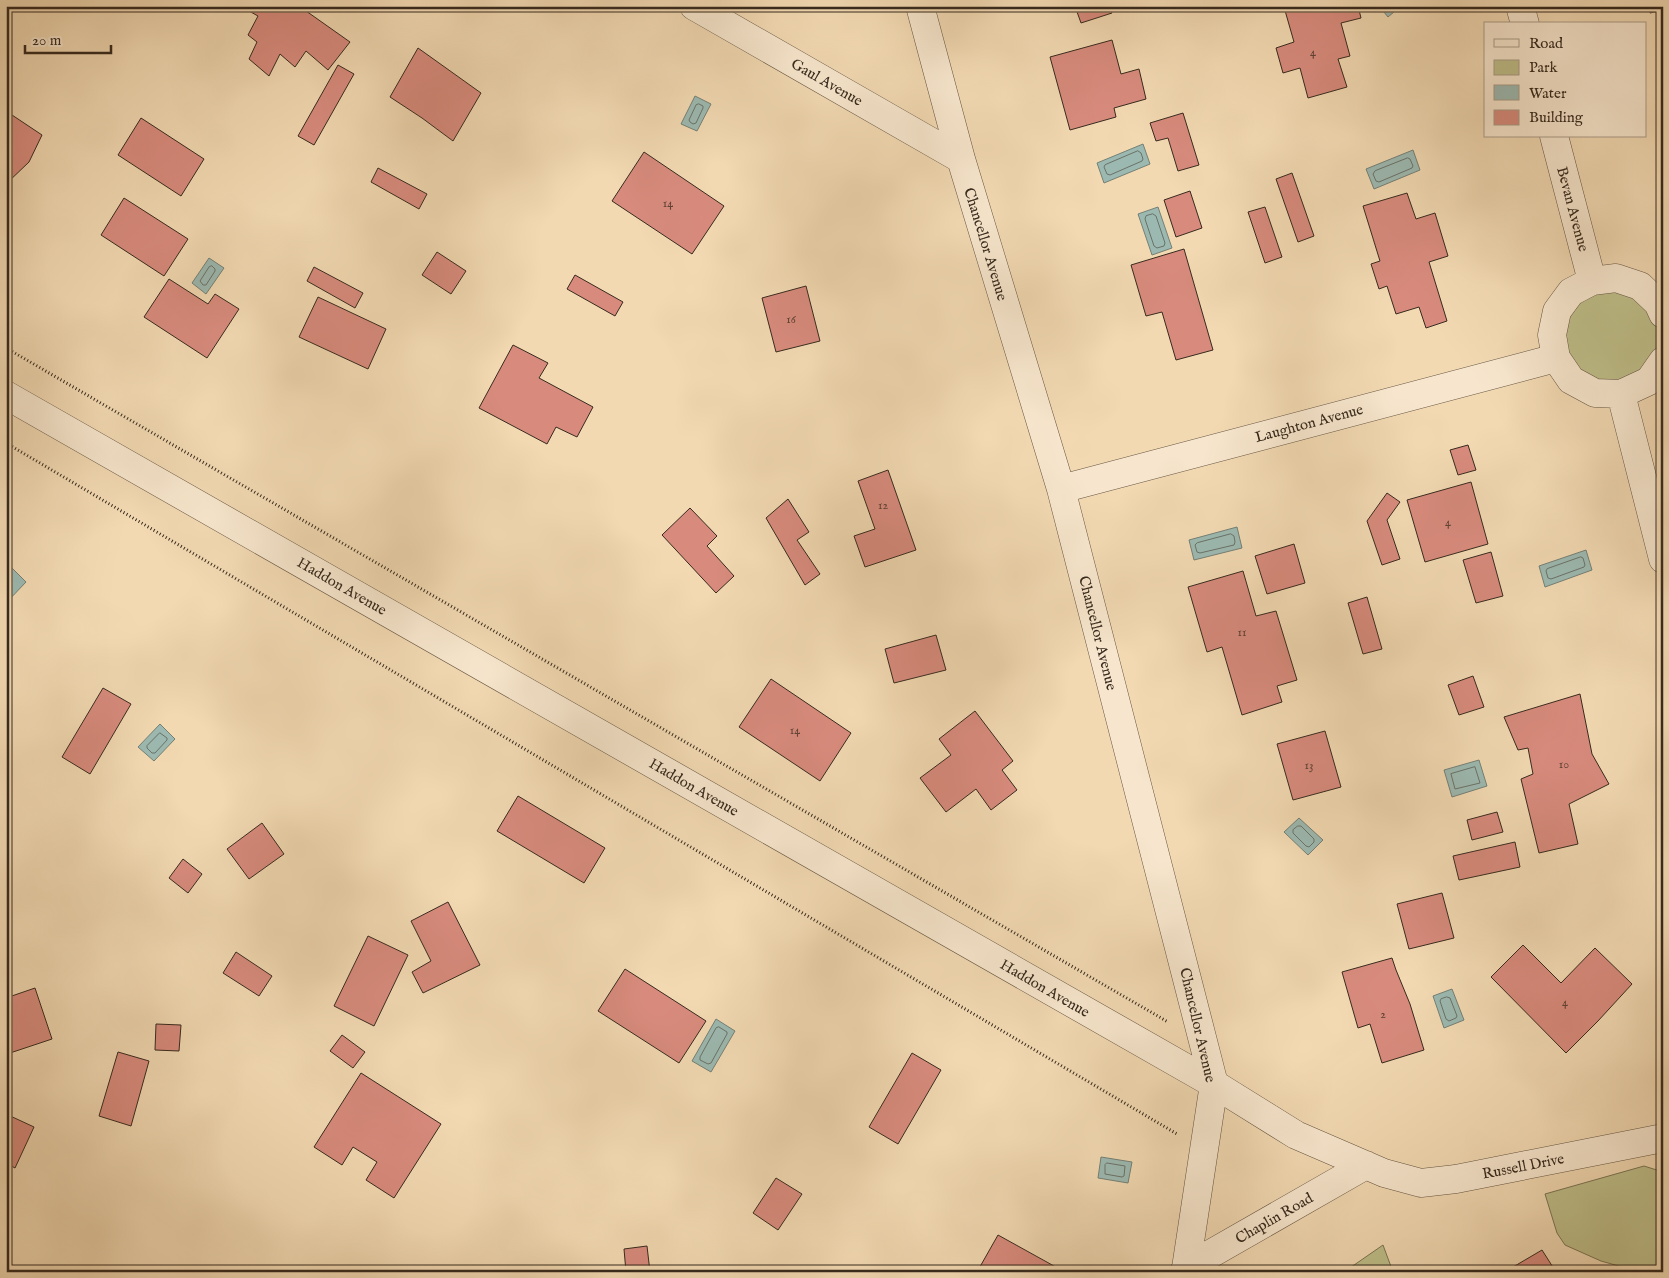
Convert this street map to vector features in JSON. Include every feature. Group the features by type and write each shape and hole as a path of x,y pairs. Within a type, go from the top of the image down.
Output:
{"street":[{"name":"Gaul Avenue","path":"694,6 960,159"},
{"name":"Chancellor Avenue","path":"920,6 960,159 1061,489 1214,1084 1185,1270"},
{"path":"1520,6 1524,22"},
{"name":"Bevan Avenue","path":"1555,138 1592,281"},
{"path":"1663,314 1658,302 1640,286 1616,278 1592,281 1571,292 1557,312 1552,335 1556,358 1571,380 1595,393 1622,394 1649,381 1663,361"},
{"name":"Laughton Avenue","path":"1061,489 1556,358"},
{"path":"1622,394 1663,559"},
{"name":"Haddon Avenue","path":"6,395 1214,1084 1296,1134 1375,1169"},
{"name":"Russell Drive","path":"1375,1169 1421,1183 1456,1179 1663,1138"},
{"name":"Chaplin Road","path":"1185,1270 1375,1169"}],"path":[{"path":"6,348 1204,1042"},
{"path":"6,444 1204,1150"}],"green space":[{"path":"1616,278 1663,314 1663,361 1649,381 1571,380 1557,311"},
{"path":"1644,1166 1663,1172 1663,1272 1640,1272 1601,1261 1565,1245 1557,1233 1545,1194"},
{"path":"1383,1245 1393,1272 1344,1272"}],"water":[{"path":"1379,6 1401,6 1388,17"},
{"path":"695,96 711,104 697,131 681,124"},
{"path":"1143,144 1150,164 1104,183 1097,163"},
{"path":"1413,150 1420,170 1374,189 1366,169"},
{"path":"1158,207 1172,248 1152,255 1138,214"},
{"path":"209,258 224,268 206,294 192,283"},
{"path":"1237,527 1242,548 1194,560 1189,540"},
{"path":"1586,550 1592,570 1545,587 1539,566"},
{"path":"11,567 26,582 6,603 6,572"},
{"path":"160,724 175,739 154,761 138,747"},
{"path":"1479,760 1487,786 1452,797 1444,770"},
{"path":"1299,818 1323,840 1308,855 1284,832"},
{"path":"1452,989 1464,1020 1444,1028 1433,996"},
{"path":"716,1019 735,1031 711,1072 692,1061"},
{"path":"1101,1157 1132,1162 1128,1183 1098,1178"}],"building":[{"path":"240,6 299,6 350,42 328,70 306,51 295,67 280,54 269,76 249,59 257,42 248,35 258,16"},
{"path":"1086,6 1110,6 1112,13 1081,23 1076,9"},
{"path":"1271,6 1358,6 1361,18 1341,23 1350,56 1338,59 1347,87 1308,98 1300,68 1283,73 1276,48 1294,42 1284,7 1272,10"},
{"path":"1648,6 1663,6 1663,10 1650,13"},
{"path":"1112,40 1121,74 1139,69 1146,99 1114,108 1116,117 1070,130 1050,57"},
{"path":"418,48 481,93 453,141 390,97"},
{"path":"338,65 354,74 314,145 298,136"},
{"path":"6,111 42,135 29,162 6,184"},
{"path":"1183,113 1199,165 1178,171 1168,138 1156,141 1150,123"},
{"path":"141,118 204,159 181,196 118,155"},
{"path":"644,152 724,206 692,254 612,201"},
{"path":"378,168 427,194 419,209 371,182"},
{"path":"1292,173 1314,236 1298,242 1276,179"},
{"path":"1190,191 1202,228 1176,237 1164,200"},
{"path":"1407,193 1416,219 1435,213 1448,256 1429,262 1447,321 1426,328 1419,307 1396,314 1387,286 1379,289 1371,264 1380,261 1363,206"},
{"path":"124,198 188,239 164,276 101,235"},
{"path":"1265,207 1282,257 1265,263 1248,212"},
{"path":"1184,249 1213,350 1176,360 1162,312 1146,316 1131,265"},
{"path":"437,252 466,271 451,294 422,275"},
{"path":"314,267 363,293 355,308 307,281"},
{"path":"575,275 623,302 615,316 567,289"},
{"path":"169,279 208,304 215,294 239,309 207,358 144,317"},
{"path":"806,286 820,341 776,352 762,298"},
{"path":"318,297 386,329 368,369 299,337"},
{"path":"513,345 548,363 539,378 593,407 577,437 556,427 547,444 479,408"},
{"path":"1468,445 1476,470 1458,475 1450,450"},
{"path":"888,470 916,550 865,567 854,536 875,529 858,481"},
{"path":"1471,482 1488,544 1425,562 1407,500"},
{"path":"1387,493 1400,502 1387,520 1400,559 1382,565 1367,521"},
{"path":"788,499 809,532 797,540 820,574 805,585 766,518"},
{"path":"690,508 717,536 707,546 734,576 716,593 662,535"},
{"path":"1294,544 1305,583 1267,594 1255,556"},
{"path":"1491,552 1503,596 1476,603 1463,560"},
{"path":"1243,571 1256,616 1276,611 1297,680 1277,686 1282,702 1242,715 1222,647 1207,652 1188,587"},
{"path":"1367,597 1382,649 1363,654 1348,603"},
{"path":"936,635 946,670 894,683 885,649"},
{"path":"1473,676 1484,707 1459,715 1448,685"},
{"path":"771,679 851,733 820,781 739,727"},
{"path":"103,688 131,704 90,774 62,757"},
{"path":"1580,694 1592,754 1609,784 1569,804 1578,844 1539,853 1521,779 1533,774 1528,748 1518,750 1504,717"},
{"path":"975,711 1013,761 1002,770 1017,790 991,810 976,789 946,812 920,778 951,755 939,739"},
{"path":"1325,731 1341,787 1293,800 1277,744"},
{"path":"518,796 605,848 584,883 497,831"},
{"path":"1497,812 1503,832 1472,840 1467,820"},
{"path":"262,823 284,854 249,879 227,849"},
{"path":"1515,842 1520,867 1459,880 1453,856"},
{"path":"183,859 202,874 188,893 169,878"},
{"path":"1442,893 1454,938 1409,949 1397,904"},
{"path":"448,902 480,965 423,993 412,972 431,961 411,921"},
{"path":"368,936 408,955 374,1026 334,1006"},
{"path":"1523,945 1561,983 1595,948 1632,984 1566,1053 1491,977"},
{"path":"236,952 272,976 259,996 223,973"},
{"path":"1392,958 1410,1004 1424,1050 1382,1063 1370,1024 1358,1028 1342,972"},
{"path":"625,969 706,1021 679,1063 598,1011"},
{"path":"35,988 52,1039 10,1053 6,1040 6,998"},
{"path":"156,1024 181,1025 179,1051 155,1050"},
{"path":"342,1035 365,1052 353,1068 330,1051"},
{"path":"118,1052 149,1061 131,1126 99,1116"},
{"path":"912,1053 941,1070 898,1144 869,1127"},
{"path":"361,1073 441,1124 394,1198 366,1180 377,1162 353,1147 342,1165 314,1147"},
{"path":"6,1114 34,1127 15,1168 6,1163"},
{"path":"776,1178 802,1194 778,1230 753,1213"},
{"path":"998,1235 1054,1266 1051,1272 977,1272"},
{"path":"647,1246 650,1272 626,1272 624,1249"},
{"path":"1542,1250 1556,1272 1509,1272 1508,1270"}]}
